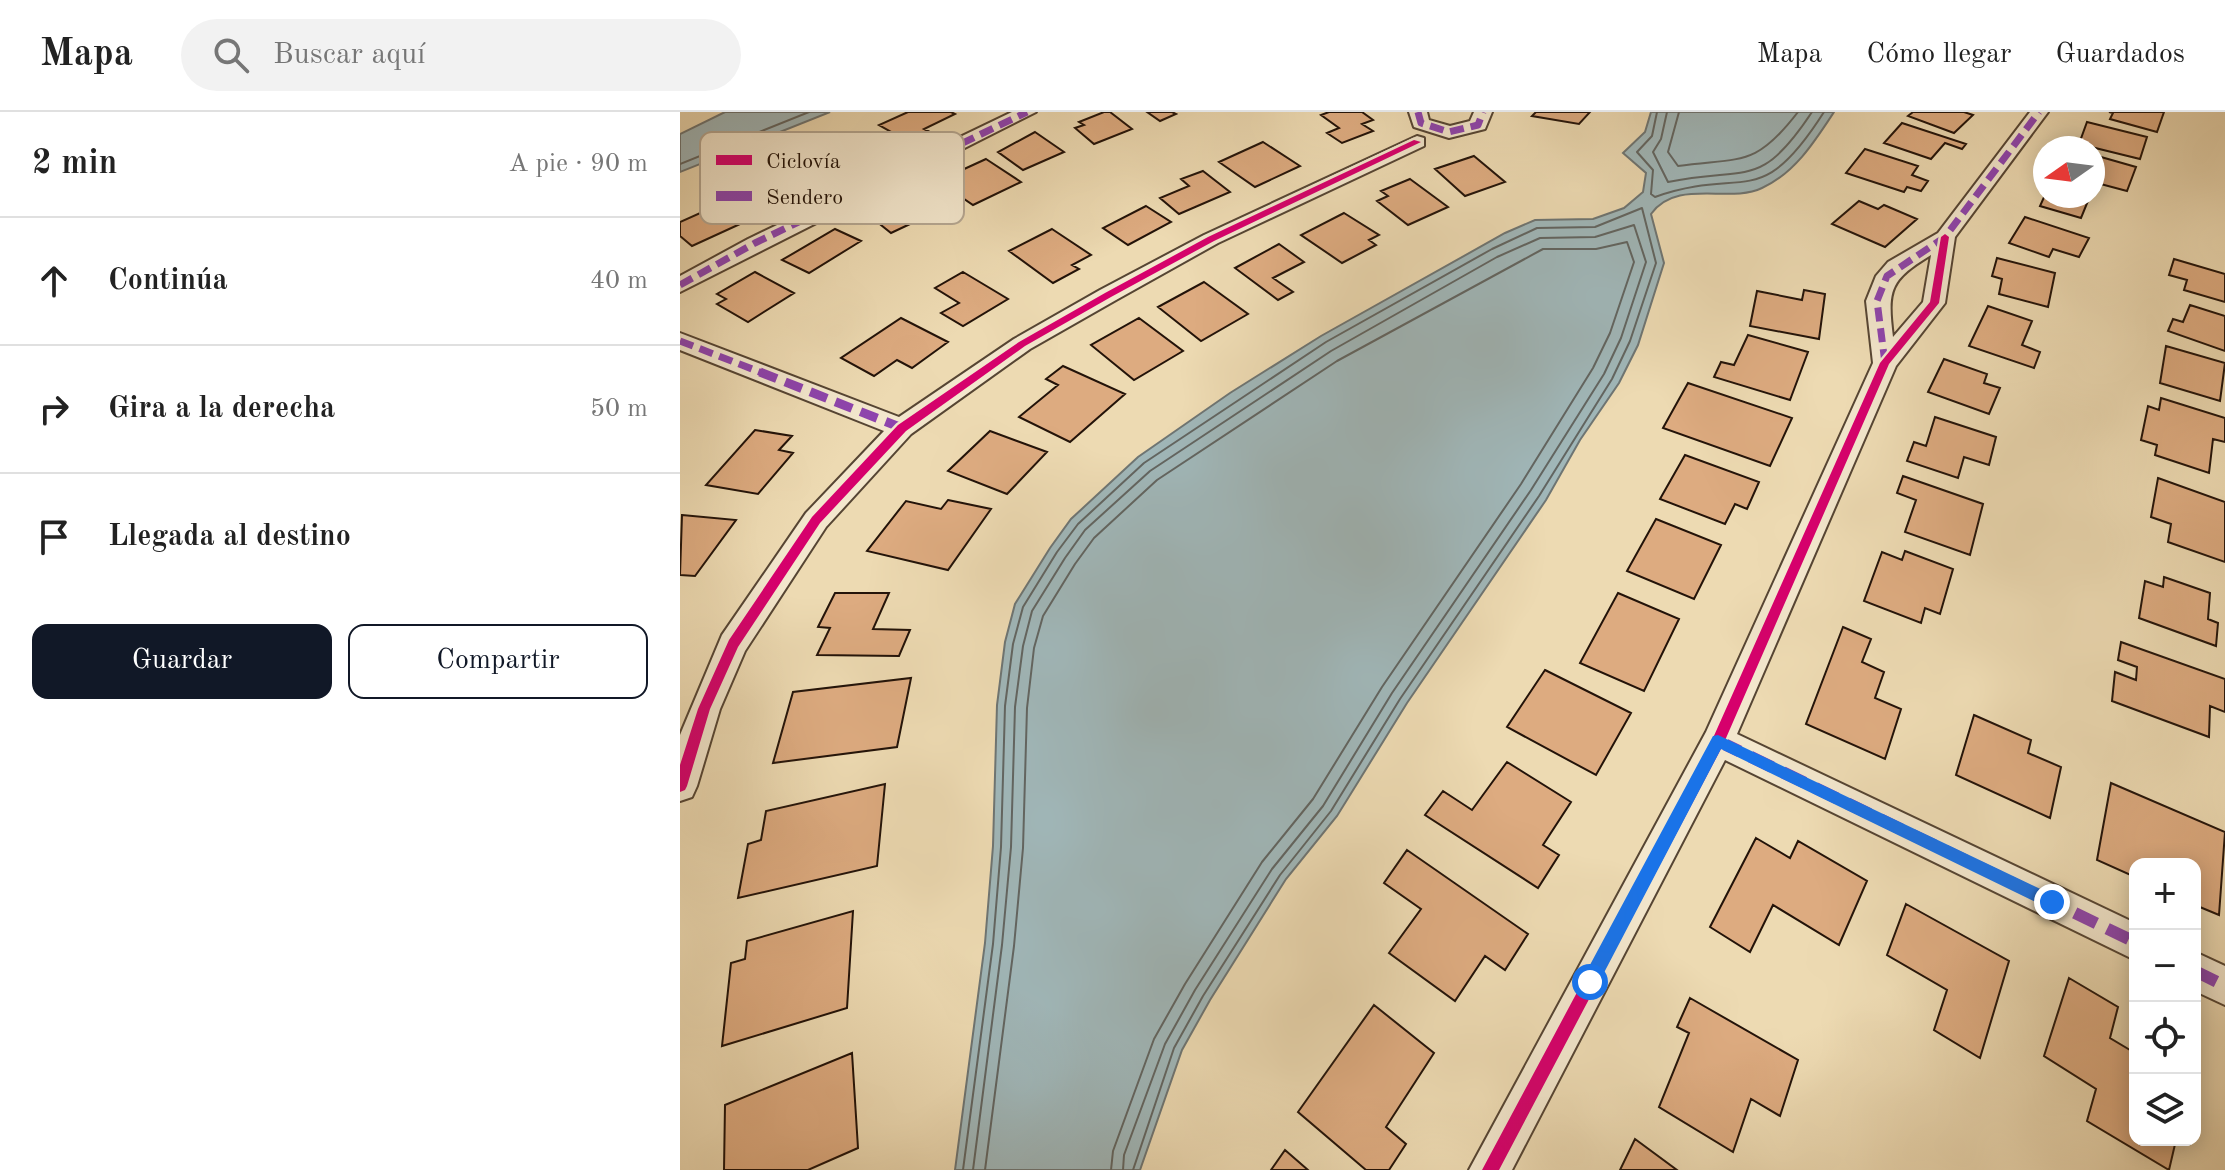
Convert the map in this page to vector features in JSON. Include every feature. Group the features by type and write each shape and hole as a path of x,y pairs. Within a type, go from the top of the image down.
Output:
{"street":[{"path":"964,142 1027,112"},
{"path":"1885,363 1877,315 1878,291 1896,267 1945,237 2039,112"},
{"path":"680,786 704,709 733,644 816,520 902,428 1022,344 1418,121 1460,132 1478,125 1484,113"},
{"path":"680,285 794,224"},
{"path":"1490,1170 1718,741 1885,363 1934,303 1945,237"},
{"path":"680,341 902,428"},
{"path":"1718,741 2129,939"},
{"path":"2201,974 2225,986"}],"water":[{"path":"725,112 830,112 780,132 700,132 700,164 680,172 680,134"},
{"path":"1651,112 1834,112 1803,155 1774,182 1749,192 1675,197 1662,203 1651,214 1664,263 1638,345 1619,383 1580,440 1546,500 1407,703 1337,816 1286,879 1210,1000 1182,1050 1140,1170 955,1170 985,943 993,846 997,705 1005,642 1015,604 1050,548 1071,519 1138,457 1230,393 1321,336 1505,233 1535,220 1593,219 1624,208 1643,192 1646,173 1623,153 1645,132"}],"building":[{"path":"908,112 955,114 924,129 930,132 891,132 879,125"},
{"path":"1110,112 1132,129 1094,144 1075,128 1084,125 1079,122"},
{"path":"1147,112 1172,112 1176,114 1160,121"},
{"path":"1329,112 1362,112 1373,120 1362,124 1373,131 1342,143 1327,133 1339,128 1321,115"},
{"path":"1536,112 1590,112 1579,124 1532,116"},
{"path":"1913,112 1964,112 1973,115 1954,133 1908,116"},
{"path":"2109,112 2164,112 2157,132 2110,119 2113,113"},
{"path":"2087,122 2147,137 2140,159 2105,150 2105,136 2082,136"},
{"path":"1902,123 1966,144 1962,149 1945,143 1931,159 1884,143"},
{"path":"1035,132 1064,152 1023,170 998,152"},
{"path":"1263,142 1300,166 1255,187 1219,162"},
{"path":"1865,149 1918,166 1912,175 1928,181 1921,191 1907,187 1904,192 1846,173"},
{"path":"1474,156 1505,182 1465,196 1435,169"},
{"path":"2105,158 2136,167 2127,191 2105,185"},
{"path":"986,159 1021,182 973,205 964,199 964,169"},
{"path":"1203,171 1230,192 1179,214 1160,198 1189,186 1181,179"},
{"path":"1410,179 1448,207 1408,225 1377,201 1388,196 1381,191"},
{"path":"1859,201 1878,209 1884,205 1917,219 1885,247 1832,224"},
{"path":"1146,206 1171,222 1128,245 1103,228"},
{"path":"2047,208 2085,208 2081,218"},
{"path":"700,213 700,224 740,224 692,246 680,236 680,222"},
{"path":"1344,213 1379,235 1369,240 1376,245 1342,263 1301,235"},
{"path":"2025,217 2089,238 2079,257 2053,249 2049,257 2009,243"},
{"path":"880,224 910,224 891,233"},
{"path":"835,229 861,241 809,273 782,260"},
{"path":"1052,229 1091,255 1072,265 1079,269 1053,283 1009,251"},
{"path":"1279,244 1304,262 1273,278 1293,292 1278,300 1235,268"},
{"path":"1997,258 2055,273 2048,307 1999,294 2002,279 1992,276"},
{"path":"2174,259 2225,274 2225,302 2184,290 2187,280 2169,275"},
{"path":"755,272 794,293 748,322 717,304 726,299 717,294"},
{"path":"963,272 1008,299 963,326 941,313 959,303 935,288"},
{"path":"1204,282 1248,314 1201,341 1158,307"},
{"path":"1804,290 1825,294 1819,339 1750,326 1757,291 1802,300"},
{"path":"2190,305 2225,316 2225,351 2168,331 2173,319 2183,322"},
{"path":"1988,306 2032,321 2022,345 2040,352 2034,368 1969,346"},
{"path":"901,318 948,342 912,368 897,360 874,376 841,358"},
{"path":"1139,318 1183,351 1134,380 1091,345"},
{"path":"1748,335 1808,352 1790,400 1714,377 1721,362 1734,365"},
{"path":"2166,346 2225,363 2220,401 2160,383"},
{"path":"1944,359 1987,374 1984,383 2000,388 1989,414 1928,392"},
{"path":"1063,366 1125,394 1070,442 1019,417 1058,385 1046,379"},
{"path":"1688,383 1792,418 1770,466 1663,428"},
{"path":"2161,398 2225,418 2225,442 2213,439 2209,473 2155,455 2157,445 2141,440 2148,406 2159,410"},
{"path":"1935,417 1996,437 1989,465 1964,457 1958,478 1907,461 1914,442 1926,446"},
{"path":"755,430 792,436 779,450 793,453 758,494 706,485"},
{"path":"990,431 1047,452 1007,494 948,471"},
{"path":"1685,455 1759,482 1747,509 1735,504 1725,524 1660,499"},
{"path":"1903,476 1983,504 1970,555 1905,532 1916,500 1897,493"},
{"path":"2158,478 2225,502 2225,562 2168,542 2171,524 2151,517"},
{"path":"948,500 991,509 948,570 867,551 906,501 941,509"},
{"path":"682,515 736,520 695,576 680,575"},
{"path":"1656,519 1721,545 1694,599 1627,571"},
{"path":"1905,551 1953,569 1940,614 1925,608 1921,623 1864,601 1882,552 1902,560"},
{"path":"2164,577 2210,593 2208,619 2218,623 2216,646 2139,618 2145,581 2163,587"},
{"path":"835,593 889,593 873,629 910,630 899,656 817,655 830,628 818,627"},
{"path":"1618,593 1679,619 1644,691 1580,663"},
{"path":"1843,627 1871,639 1862,662 1884,672 1875,698 1901,709 1885,759 1806,724"},
{"path":"2121,642 2225,679 2225,712 2210,706 2209,737 2112,701 2115,672 2136,680 2137,667 2118,660"},
{"path":"1545,670 1631,713 1596,775 1507,727"},
{"path":"911,678 897,747 773,763 793,692"},
{"path":"1974,715 2031,740 2028,753 2061,767 2050,818 1956,775"},
{"path":"1507,762 1571,802 1543,845 1559,855 1538,888 1425,815 1443,791 1472,810"},
{"path":"2111,783 2225,832 2219,915 2201,908 2201,858 2129,858 2129,874 2097,860"},
{"path":"885,784 877,866 738,898 748,844 761,840 766,811"},
{"path":"1756,838 1790,858 1798,841 1867,881 1839,945 1773,905 1750,952 1710,927"},
{"path":"1407,850 1528,934 1505,970 1485,956 1455,1001 1389,953 1421,909 1384,883"},
{"path":"1906,904 2009,961 1980,1058 1934,1030 1947,990 1887,955"},
{"path":"853,911 847,1008 722,1046 731,963 745,959 747,941"},
{"path":"2069,978 2118,1007 2110,1038 2129,1049 2129,1146 2175,1146 2169,1170 2087,1121 2096,1089 2044,1056"},
{"path":"1690,998 1798,1060 1780,1116 1751,1099 1733,1152 1659,1107 1689,1033 1677,1027"},
{"path":"1374,1005 1434,1053 1386,1127 1406,1144 1389,1170 1366,1170 1298,1112"},
{"path":"852,1053 858,1148 808,1170 724,1170 725,1105"},
{"path":"1635,1139 1677,1170 1620,1170"},
{"path":"1285,1150 1308,1170 1271,1170"}],"marked path":[{"path":"964,142 1027,112"},
{"path":"1418,112 1421,123 1449,132 1478,125 1483,112"},
{"path":"1885,363 1877,301 1887,276 1896,267 1945,237 2039,112"},
{"path":"680,285 794,224"},
{"path":"680,341 902,428"},
{"path":"1718,741 2129,939"},
{"path":"2201,974 2225,986"}],"cycle path":[{"path":"680,786 704,709 733,644 816,520 902,428 1022,344 1108,295 1211,239 1417,142"},
{"path":"1490,1170 1718,741 1885,363 1934,303 1945,237"}],"route":[{"path":"1590,982 1718,741 2052,902"}]}
